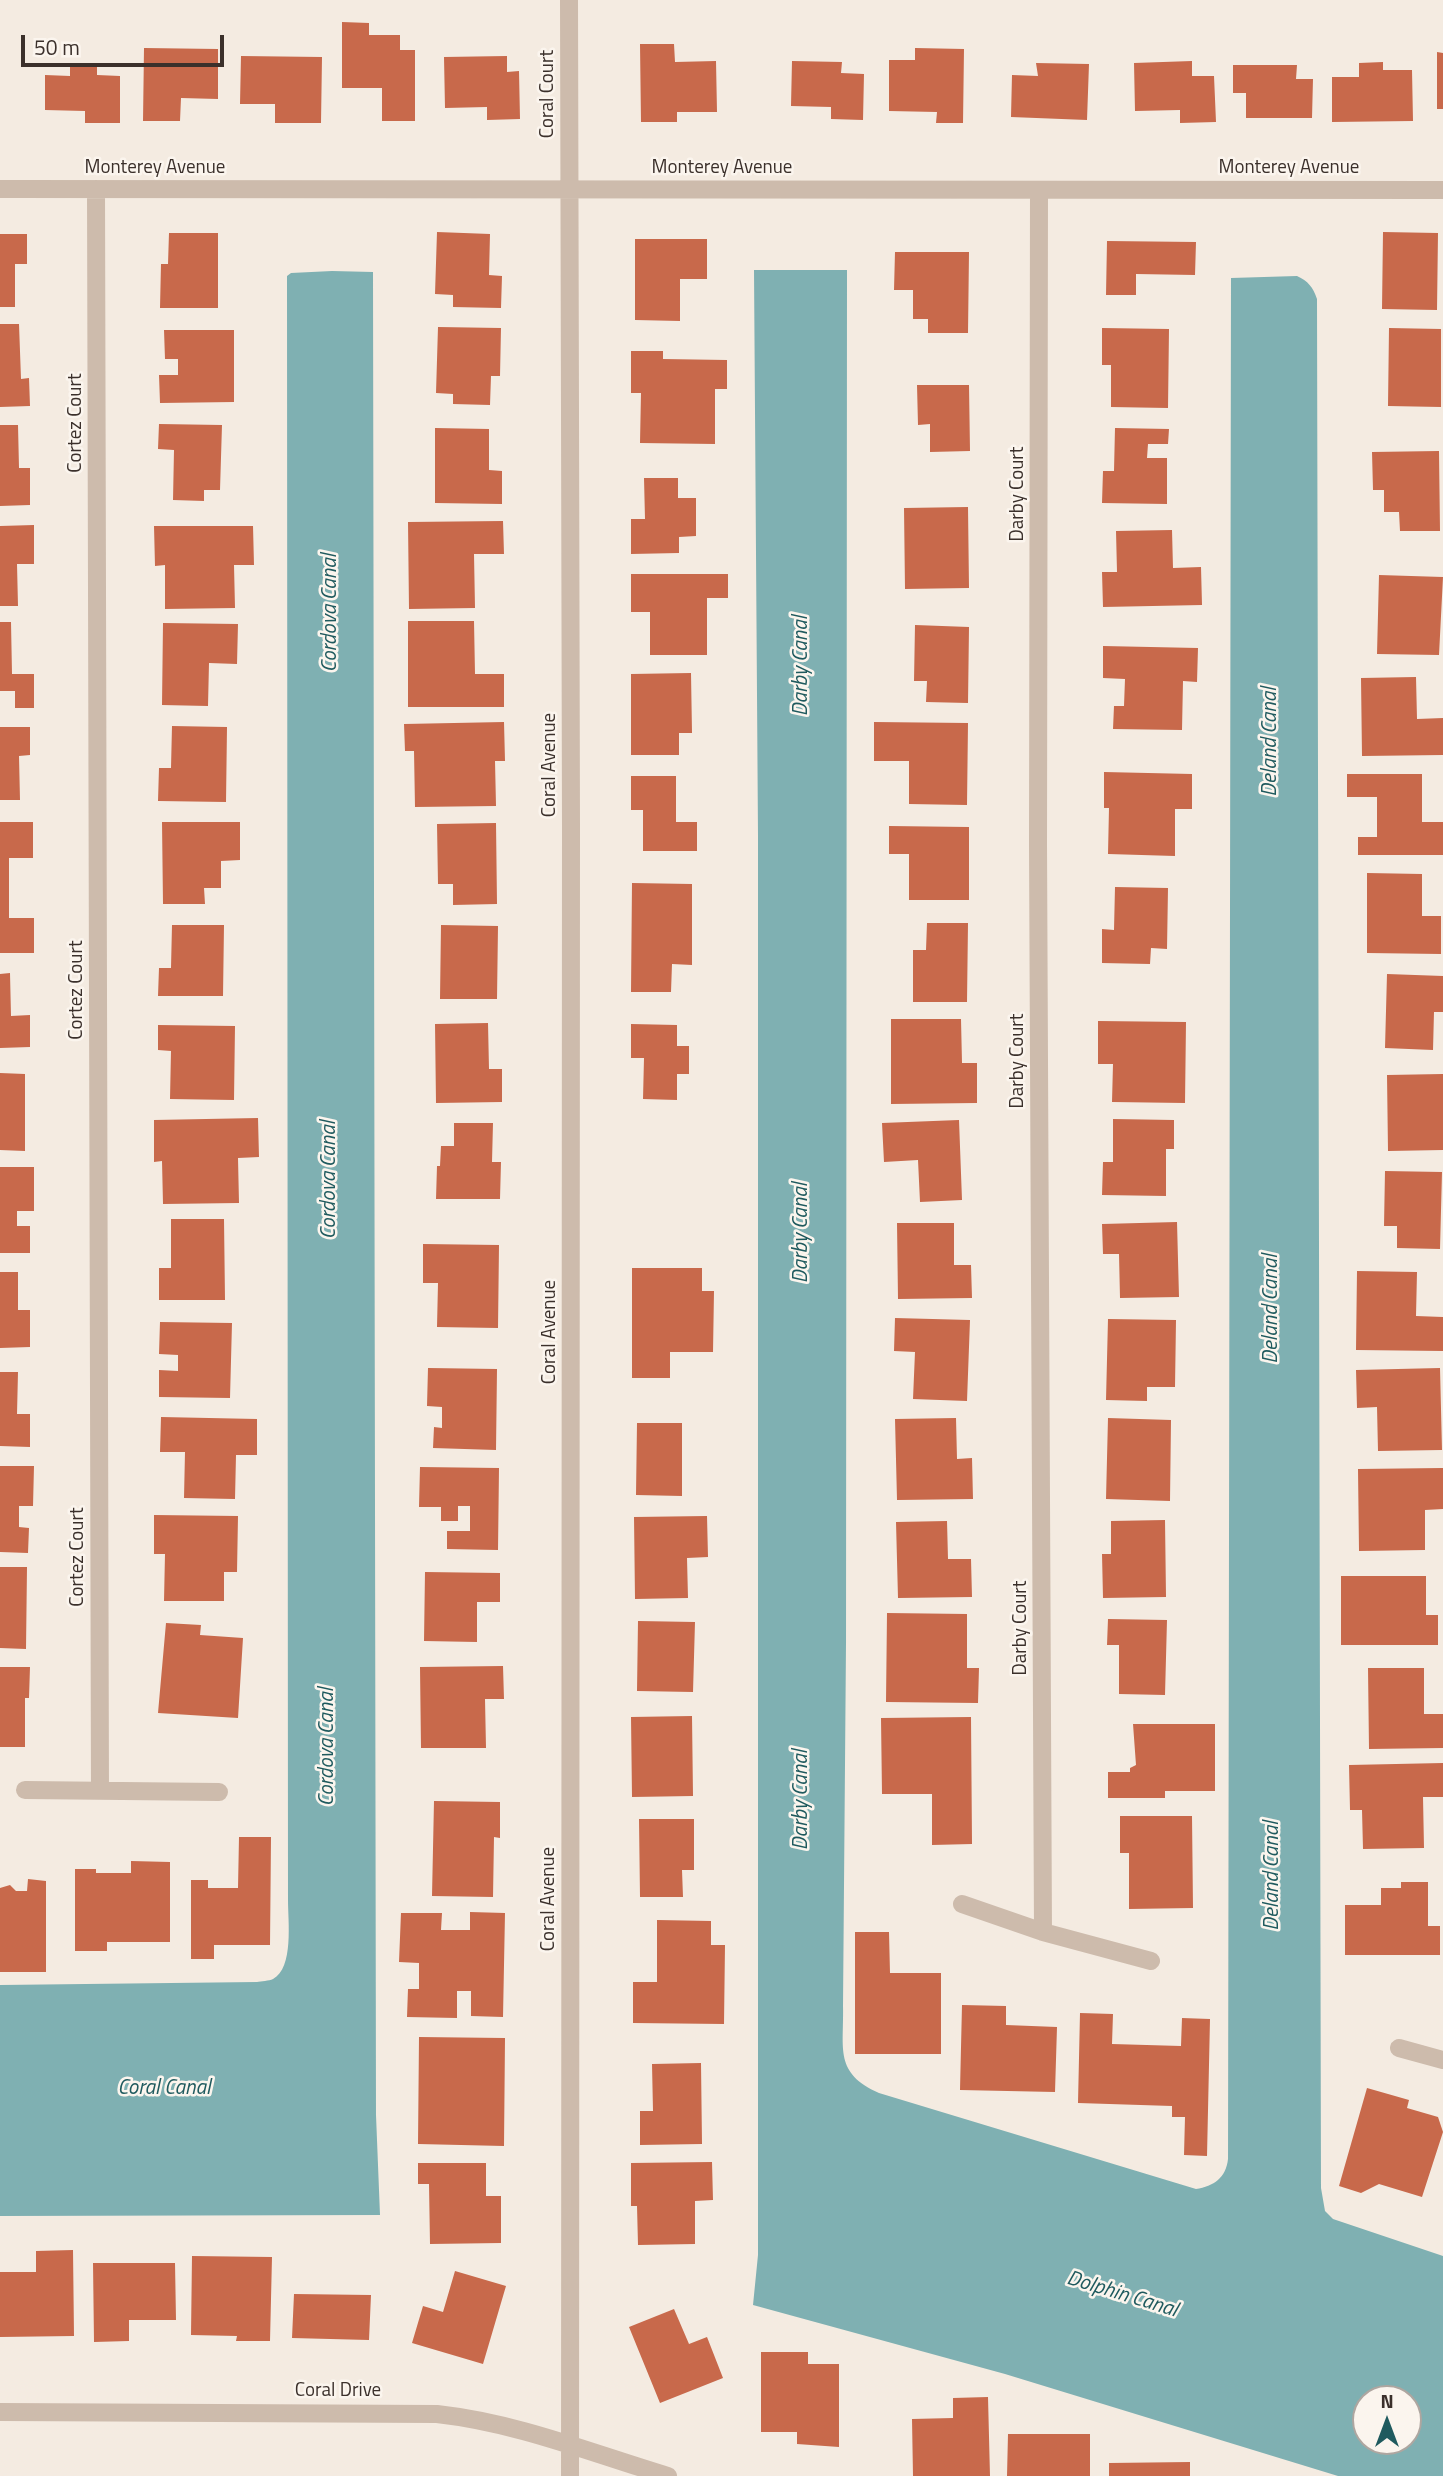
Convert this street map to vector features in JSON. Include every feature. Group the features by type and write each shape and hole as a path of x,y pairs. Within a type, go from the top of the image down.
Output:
{"street":[{"name":"Coral Court","path":"569,0 569,188"},
{"name":"Coral Avenue","path":"569,188 570,2476"},
{"name":"Monterey Avenue","path":"0,189 1443,190"},
{"name":"Cortez Court","path":"96,189 100,1791"},
{"name":"Darby Court","path":"1039,190 1038,844 1043,1932"},
{"path":"25,1790 219,1792"},
{"path":"962,1904 1043,1932 1151,1961"},
{"path":"1399,2048 1443,2060"},
{"name":"Coral Drive","path":"0,2412 421,2413 454,2416 508,2426 570,2443 668,2476"}],"water":[{"path":"754,270 847,270 845,2058 855,2077 879,2093 1196,2189 1218,2180 1225,2171 1228,2159 1231,278 1297,276 1307,282 1317,299 1321,2188 1325,2211 1333,2219 1443,2256 1443,2476 1338,2476 1005,2374 753,2305 758,2255 758,835"},
{"path":"373,272 376,2115 380,2215 0,2216 0,1985 257,1982 271,1980 280,1973 287,1955 287,276 291,273"}],"building":[{"path":"342,22 369,23 369,35 400,35 400,50 415,50 415,121 382,121 382,88 342,88"},
{"path":"640,44 674,44 675,62 716,61 717,112 677,112 677,122 641,122"},
{"path":"144,48 218,49 218,99 181,98 180,121 143,121"},
{"path":"915,48 964,49 963,123 936,123 937,112 889,111 889,60 915,60"},
{"path":"1437,52 1443,53 1443,109 1437,109"},
{"path":"241,56 322,57 321,123 275,123 275,104 240,104"},
{"path":"507,56 507,72 519,71 520,119 487,120 487,107 445,108 444,57"},
{"path":"792,61 842,62 841,73 864,74 863,120 831,119 831,107 791,106"},
{"path":"1192,61 1192,76 1214,76 1216,122 1180,123 1180,110 1135,111 1134,63"},
{"path":"1383,62 1383,70 1412,70 1413,121 1332,122 1332,77 1359,77 1359,63"},
{"path":"1036,63 1089,64 1087,120 1011,117 1012,75 1038,76"},
{"path":"70,64 97,64 97,75 120,76 120,123 85,123 85,111 45,110 45,75 70,76"},
{"path":"1233,65 1297,65 1296,79 1313,79 1312,118 1246,118 1246,93 1233,93"},
{"path":"437,232 490,234 489,275 502,276 501,308 453,307 453,295 435,294"},
{"path":"1383,232 1438,233 1437,310 1382,309"},
{"path":"169,233 218,233 218,308 160,308 161,264 168,264"},
{"path":"0,234 27,234 27,264 15,264 15,307 0,307"},
{"path":"635,239 707,239 707,279 680,279 680,321 635,320"},
{"path":"1107,241 1196,242 1195,275 1136,274 1136,295 1106,295"},
{"path":"895,252 969,252 968,333 928,333 928,319 913,319 913,290 894,290"},
{"path":"0,324 19,324 21,379 29,378 30,406 0,407"},
{"path":"438,327 501,328 500,376 491,376 490,405 453,404 453,394 436,393"},
{"path":"1102,328 1169,329 1168,408 1111,407 1111,365 1102,365"},
{"path":"1389,328 1441,329 1441,407 1388,406"},
{"path":"164,330 234,330 234,402 160,403 159,375 178,375 178,359 165,359"},
{"path":"631,351 663,351 663,359 727,360 727,389 715,389 715,444 640,443 641,393 631,393"},
{"path":"917,385 969,385 970,451 930,452 930,424 918,425"},
{"path":"159,424 222,425 220,490 204,490 204,501 173,500 174,450 158,449"},
{"path":"0,425 18,425 19,468 30,468 30,505 0,506"},
{"path":"435,428 489,429 489,470 502,471 502,504 435,503"},
{"path":"1115,428 1169,429 1168,444 1148,444 1147,458 1167,458 1167,504 1102,503 1103,471 1114,471"},
{"path":"1439,451 1440,531 1400,531 1399,512 1384,512 1384,490 1373,490 1372,452"},
{"path":"644,478 678,478 678,498 696,498 696,536 679,537 679,553 631,554 631,519 645,519"},
{"path":"968,507 969,588 905,589 904,508"},
{"path":"503,521 504,554 474,554 475,608 409,609 408,522"},
{"path":"34,525 34,564 17,564 18,606 0,606 0,526"},
{"path":"154,526 253,526 254,565 234,565 235,608 165,609 165,565 155,566"},
{"path":"1172,530 1173,568 1201,567 1202,605 1103,607 1102,572 1117,572 1116,531"},
{"path":"631,574 728,574 728,598 707,598 707,655 650,655 650,612 631,612"},
{"path":"1379,575 1443,577 1439,655 1377,654"},
{"path":"408,621 474,621 475,674 504,674 504,707 408,707"},
{"path":"0,622 11,622 12,674 34,674 34,708 15,708 15,691 0,691"},
{"path":"163,623 238,624 237,664 209,663 208,706 162,705"},
{"path":"915,625 969,627 968,703 926,702 927,681 914,681"},
{"path":"1103,646 1198,648 1197,682 1183,681 1182,730 1113,729 1114,706 1124,706 1125,679 1103,678"},
{"path":"691,673 692,733 679,733 679,755 631,755 631,674"},
{"path":"1416,677 1417,719 1443,718 1443,755 1362,756 1361,678"},
{"path":"504,722 505,761 495,761 496,806 415,807 414,751 405,751 404,724"},
{"path":"874,722 968,723 967,805 909,804 909,761 874,761"},
{"path":"172,726 227,727 226,802 158,801 159,768 171,768"},
{"path":"0,727 30,727 30,755 19,756 20,800 0,800"},
{"path":"1104,772 1192,774 1192,809 1175,809 1175,856 1108,854 1109,808 1104,808"},
{"path":"1347,774 1422,774 1422,822 1443,822 1443,855 1358,855 1358,837 1377,837 1377,797 1347,797"},
{"path":"631,776 676,776 676,822 697,822 697,851 643,851 643,810 631,810"},
{"path":"0,822 33,822 33,858 9,858 9,918 34,918 34,953 0,953"},
{"path":"162,822 240,822 240,860 221,861 221,888 204,888 205,904 163,904"},
{"path":"496,823 497,904 453,905 453,884 438,884 437,824"},
{"path":"889,826 969,827 969,900 909,900 909,854 889,854"},
{"path":"1367,873 1422,874 1422,916 1441,916 1441,954 1367,953"},
{"path":"632,883 692,884 692,965 672,964 671,992 631,992"},
{"path":"1115,887 1168,888 1167,949 1151,948 1150,964 1102,963 1102,929 1114,930"},
{"path":"927,923 968,923 967,1002 913,1002 913,950 926,950"},
{"path":"172,925 224,925 223,996 158,996 159,968 171,968"},
{"path":"441,925 498,926 497,999 440,999"},
{"path":"10,973 11,1016 30,1015 30,1047 0,1048 0,974"},
{"path":"1387,974 1443,976 1443,1012 1434,1012 1433,1050 1385,1048"},
{"path":"891,1019 961,1019 962,1063 977,1063 977,1103 891,1104"},
{"path":"1098,1021 1186,1022 1185,1103 1112,1102 1113,1064 1098,1064"},
{"path":"488,1023 489,1069 502,1069 502,1102 436,1103 435,1024"},
{"path":"631,1024 677,1025 677,1046 689,1046 689,1074 677,1074 677,1100 643,1099 644,1058 631,1058"},
{"path":"158,1025 235,1026 234,1100 170,1099 171,1051 158,1050"},
{"path":"0,1073 25,1074 25,1151 0,1150"},
{"path":"1443,1074 1443,1150 1388,1151 1387,1075"},
{"path":"258,1118 259,1157 238,1158 239,1203 163,1204 162,1161 154,1162 154,1120"},
{"path":"1113,1119 1174,1120 1174,1149 1166,1149 1166,1196 1102,1195 1103,1162 1113,1162"},
{"path":"959,1120 962,1200 920,1202 918,1160 884,1162 882,1123"},
{"path":"454,1123 493,1123 492,1162 501,1162 500,1199 436,1199 437,1166 440,1166 441,1146 454,1146"},
{"path":"0,1167 34,1167 34,1211 17,1211 17,1226 30,1226 30,1253 0,1253"},
{"path":"1385,1171 1442,1172 1440,1249 1397,1248 1397,1226 1384,1226"},
{"path":"171,1219 224,1219 225,1300 159,1300 159,1268 171,1268"},
{"path":"1177,1222 1179,1297 1120,1298 1119,1254 1103,1254 1102,1224"},
{"path":"897,1223 954,1223 954,1265 971,1265 972,1298 898,1299"},
{"path":"423,1244 499,1245 498,1328 437,1327 438,1283 423,1283"},
{"path":"632,1268 702,1268 702,1291 714,1291 713,1352 670,1352 670,1378 632,1378"},
{"path":"1357,1271 1417,1272 1416,1316 1443,1317 1443,1351 1356,1350"},
{"path":"0,1272 18,1272 18,1310 30,1310 30,1347 0,1348"},
{"path":"895,1318 970,1320 967,1401 913,1399 915,1352 894,1351"},
{"path":"1108,1319 1176,1320 1175,1387 1147,1387 1147,1401 1106,1400"},
{"path":"160,1322 232,1323 230,1398 159,1397 159,1370 178,1371 178,1355 159,1354"},
{"path":"428,1368 497,1369 496,1450 433,1448 434,1427 442,1428 442,1407 427,1406"},
{"path":"1440,1368 1442,1450 1378,1451 1377,1407 1357,1408 1356,1370"},
{"path":"0,1372 18,1372 17,1414 30,1414 30,1447 0,1446"},
{"path":"161,1417 257,1419 257,1455 236,1455 235,1499 184,1498 185,1452 160,1452"},
{"path":"956,1418 957,1459 972,1458 973,1499 897,1500 895,1419"},
{"path":"1108,1418 1171,1420 1170,1501 1106,1499"},
{"path":"637,1423 682,1423 682,1496 636,1495"},
{"path":"0,1466 34,1466 33,1506 19,1506 19,1527 29,1528 28,1553 0,1552"},
{"path":"420,1467 499,1468 498,1550 447,1549 447,1531 470,1531 470,1506 458,1506 458,1521 441,1521 441,1507 419,1507"},
{"path":"1443,1468 1443,1509 1425,1510 1425,1550 1359,1551 1358,1469"},
{"path":"154,1515 238,1516 237,1572 224,1572 224,1601 164,1601 165,1554 154,1554"},
{"path":"707,1516 708,1557 687,1558 688,1598 635,1599 634,1517"},
{"path":"1165,1520 1166,1597 1103,1598 1102,1554 1111,1554 1111,1521"},
{"path":"947,1521 948,1559 971,1559 972,1597 898,1598 896,1522"},
{"path":"0,1567 27,1567 26,1649 0,1648"},
{"path":"425,1572 500,1573 500,1602 477,1602 477,1642 424,1641"},
{"path":"1341,1576 1426,1576 1426,1615 1438,1615 1438,1645 1341,1645"},
{"path":"887,1613 967,1614 967,1668 979,1668 978,1703 886,1702"},
{"path":"1108,1619 1167,1620 1165,1695 1119,1694 1119,1645 1107,1645"},
{"path":"638,1621 695,1622 693,1692 637,1691"},
{"path":"166,1623 201,1625 200,1635 243,1638 238,1718 158,1713"},
{"path":"503,1666 504,1699 485,1699 486,1748 421,1748 420,1667"},
{"path":"0,1667 30,1667 29,1698 25,1698 25,1747 0,1747"},
{"path":"1368,1668 1424,1668 1424,1714 1443,1714 1443,1748 1369,1749"},
{"path":"692,1716 693,1796 632,1797 631,1717"},
{"path":"971,1717 972,1844 932,1845 932,1794 882,1794 881,1718"},
{"path":"1133,1724 1215,1724 1215,1791 1165,1791 1165,1798 1108,1798 1108,1772 1130,1772 1130,1768 1136,1765"},
{"path":"1443,1763 1443,1797 1423,1797 1424,1848 1363,1849 1362,1810 1350,1810 1349,1765"},
{"path":"434,1801 500,1802 500,1838 494,1837 493,1897 432,1896"},
{"path":"1120,1816 1192,1816 1193,1908 1129,1909 1129,1853 1120,1853"},
{"path":"639,1819 694,1819 694,1870 682,1870 683,1897 640,1897"},
{"path":"239,1837 271,1837 270,1945 214,1945 214,1959 191,1959 191,1880 208,1880 208,1888 238,1888"},
{"path":"131,1861 170,1862 170,1942 107,1942 107,1951 75,1951 75,1869 96,1869 96,1873 131,1873"},
{"path":"28,1879 46,1881 46,1972 0,1972 0,1888 10,1885 16,1891 27,1891"},
{"path":"1401,1882 1428,1882 1428,1926 1440,1926 1440,1955 1345,1955 1345,1905 1381,1905 1381,1888 1401,1888"},
{"path":"470,1912 505,1913 503,2017 471,2016 471,1991 457,1991 457,2018 407,2017 408,1989 419,1989 419,1963 399,1962 401,1913 442,1913 441,1930 470,1930"},
{"path":"657,1920 711,1921 711,1945 725,1945 724,2024 633,2023 633,1982 657,1982"},
{"path":"855,1932 889,1932 890,1973 941,1973 941,2054 855,2054"},
{"path":"962,2005 1006,2006 1006,2025 1057,2027 1055,2092 960,2090"},
{"path":"1080,2013 1113,2014 1112,2044 1181,2046 1182,2018 1210,2019 1207,2156 1184,2155 1185,2117 1172,2117 1172,2106 1078,2103"},
{"path":"419,2037 505,2038 504,2146 418,2144"},
{"path":"701,2063 702,2144 640,2145 640,2111 653,2111 652,2064"},
{"path":"1367,2088 1409,2100 1407,2108 1438,2117 1443,2132 1422,2197 1379,2184 1361,2193 1339,2186"},
{"path":"712,2162 713,2200 695,2201 695,2244 638,2245 637,2206 631,2206 631,2163"},
{"path":"418,2163 486,2163 486,2196 501,2196 501,2243 430,2244 429,2184 418,2184"},
{"path":"73,2250 74,2336 0,2337 0,2272 36,2272 36,2251"},
{"path":"192,2256 272,2257 270,2341 236,2341 237,2336 191,2335"},
{"path":"93,2263 175,2263 176,2320 129,2320 129,2341 94,2342"},
{"path":"455,2271 506,2286 483,2364 412,2343 423,2306 443,2312"},
{"path":"294,2294 371,2295 369,2340 292,2338"},
{"path":"674,2309 689,2344 707,2337 723,2378 660,2403 629,2327"},
{"path":"761,2352 808,2352 808,2364 839,2364 839,2447 797,2444 797,2432 761,2432"},
{"path":"988,2397 990,2476 913,2476 912,2419 953,2418 953,2398"},
{"path":"1008,2434 1090,2434 1090,2476 1007,2476"},
{"path":"1190,2462 1190,2476 1109,2476 1109,2463"}],"water label":[{"name":"Cordova Canal","path":"331,613"},
{"name":"Darby Canal","path":"802,666"},
{"name":"Deland Canal","path":"1271,742"},
{"name":"Cordova Canal","path":"330,1180"},
{"name":"Darby Canal","path":"802,1233"},
{"name":"Deland Canal","path":"1272,1309"},
{"name":"Cordova Canal","path":"328,1747"},
{"name":"Darby Canal","path":"802,1800"},
{"name":"Deland Canal","path":"1273,1876"},
{"name":"Coral Canal","path":"164,2089"},
{"name":"Dolphin Canal","path":"1122,2295"}]}
